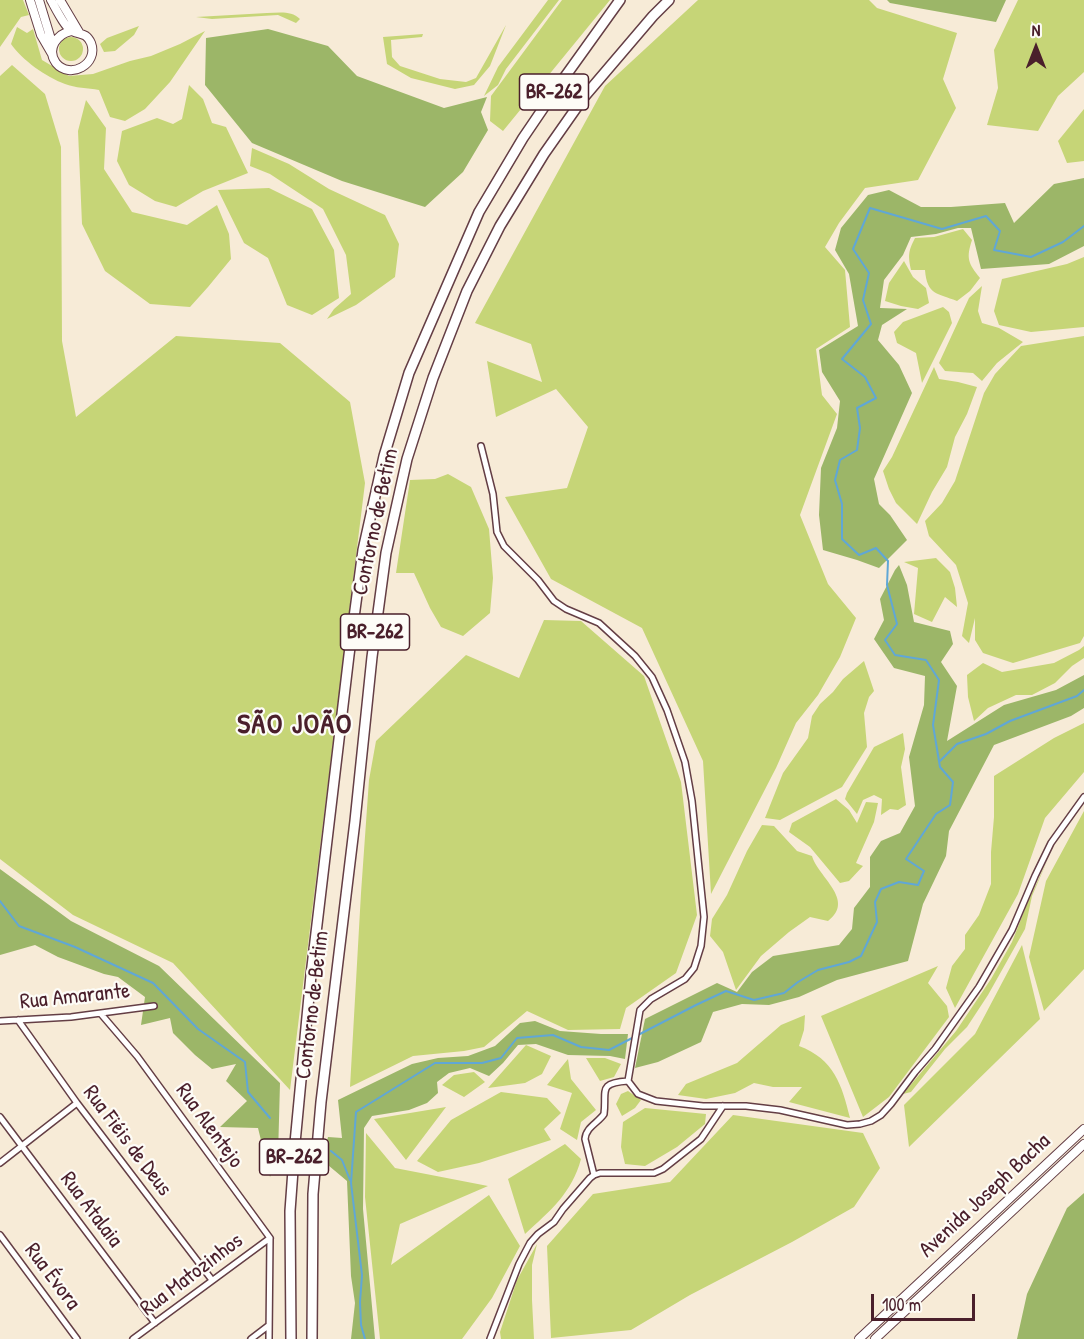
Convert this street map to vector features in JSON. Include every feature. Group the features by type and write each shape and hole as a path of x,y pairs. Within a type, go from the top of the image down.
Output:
{"highway":[{"name":"Contorno de Betim","path":"291,1339 290,1211 311,975 361,561 384,456 409,373 479,212 523,138 620,0"},
{"name":"Contorno de Betim","path":"312,1339 313,1194 322,1091 355,821 372,657 386,553 407,459 433,378 467,291 500,226 544,154 584,97 669,0"}],"main road":[{"path":"30,0 41,35 56,63 67,70 84,66 90,59 92,46 86,37 75,32 60,16 51,0"},
{"path":"39,0 53,46 53,57"},
{"path":"60,0 75,32"},
{"path":"53,46 59,36 75,32"},
{"name":"Avenida Joseph Bacha","path":"859,1339 1084,1129"},
{"name":"Avenida Joseph Bacha","path":"875,1339 1084,1144"}],"street":[{"path":"481,447 493,494 497,532 504,546 538,580 554,601 566,609 599,623 641,663 652,677 667,710 685,762 692,801 704,916 701,946 694,968 685,980 651,999 640,1010 628,1082 638,1094 656,1101 780,1110 847,1125 871,1121 881,1115 935,1049 979,987 1012,930 1052,843 1084,797"},
{"name":"Rua Amarante","path":"0,1021 71,1017 154,1006"},
{"name":"Rua Alentejo","path":"101,1014 137,1056 270,1238"},
{"name":"Rua Fiéis de Deus","path":"18,1020 76,1103 212,1280"},
{"path":"594,1175 586,1134 604,1114 606,1087 611,1083 628,1082"},
{"path":"0,1163 76,1103"},
{"path":"491,1337 519,1264 530,1243 554,1222 594,1175 654,1173 663,1169 701,1139 723,1106"},
{"name":"Rua Atalaia","path":"0,1117 155,1323"},
{"name":"Rua Évora","path":"0,1235 77,1339"},
{"path":"268,1339 270,1238"},
{"name":"Rua Matozinhos","path":"133,1339 270,1238"},
{"path":"251,1339 268,1326"}],"green space":[{"path":"0,0 23,0 29,15 21,17 0,47"},
{"path":"548,0 559,0 506,69 498,85 484,96 498,67"},
{"path":"562,0 610,0 503,131 490,121 491,96"},
{"path":"698,0 869,0 877,8 957,33 943,79 956,108 918,180 865,188 839,223 825,247 845,270 850,327 816,349 822,395 837,414 800,515 828,584 856,618 840,657 818,695 796,723 776,768 711,894 703,761 642,628 551,579 505,497 567,488 588,427 556,389 496,417 487,361 542,382 531,344 475,323 605,86"},
{"path":"887,0 1006,0 996,22 890,3"},
{"path":"1018,0 1084,0 1084,72 1058,96 1038,131 987,125 998,88 994,50"},
{"path":"289,13 300,19 296,23 278,15 212,19 196,17"},
{"path":"506,25 490,66 474,85 455,89 411,78 387,64 383,37 423,34 422,37 391,40 392,57 400,66 440,79 466,82 476,78"},
{"path":"139,26 134,35 115,51 104,52 100,44 107,38"},
{"path":"17,27 27,33 33,29 42,60 69,76 93,74 151,56 205,31 170,82 145,109 125,121 110,117 99,90 65,84 28,62 11,44"},
{"path":"268,29 328,46 357,76 444,108 487,97 481,112 488,130 463,172 425,207 342,181 252,143 205,85 206,38"},
{"path":"71,37 79,41 83,49 79,57 71,61 63,57 59,49 63,41"},
{"path":"12,65 45,94 61,147 62,341 76,417 176,336 280,343 350,402 365,483 290,1090 173,963 73,915 0,859 0,76"},
{"path":"189,85 203,99 212,123 226,127 248,173 203,191 176,207 155,201 129,185 117,161 122,131 157,118 173,124 182,119"},
{"path":"86,100 106,128 104,169 132,212 187,225 217,205 229,234 231,259 190,307 150,304 105,271 82,224 78,131"},
{"path":"1084,109 1084,161 1067,163 1058,141"},
{"path":"252,148 289,164 329,189 385,215 399,244 395,277 356,305 327,319 334,309 351,294 346,255 323,209 270,174 250,166"},
{"path":"1084,178 1084,246 1049,264 981,269 971,228 958,228 911,237 903,255 884,280 880,308 907,309 882,325 878,340 899,365 912,393 874,479 879,504 890,515 907,540 879,568 823,550 819,515 821,468 837,428 840,401 822,372 819,350 858,326 849,274 835,250 841,228 868,195 889,190 921,207 1005,203 1014,223 1054,184"},
{"path":"269,188 312,209 334,250 339,298 312,315 287,305 268,258 244,243 218,190"},
{"path":"963,229 972,240 969,260 980,278 970,291 957,301 934,292 928,284 925,270 911,270 909,254 915,238 934,237"},
{"path":"1084,257 1084,327 1031,332 999,325 994,311 1002,279 1067,264"},
{"path":"904,261 913,277 926,288 929,303 918,309 885,301 889,283"},
{"path":"982,286 978,311 982,323 999,328 1023,342 997,363 982,381 973,373 945,371 939,363 969,298"},
{"path":"943,307 949,312 952,323 922,383 916,353 897,343 894,332 903,322"},
{"path":"1084,336 1084,636 1080,643 1013,663 983,653 975,640 975,618 969,643 962,636 968,603 956,565 929,536 925,521 942,503 955,481 984,393 995,374 1021,346"},
{"path":"934,367 939,379 977,387 955,437 947,467 917,524 896,503 883,471 892,457"},
{"path":"448,474 471,487 489,529 493,578 490,613 463,636 441,627 414,573 396,573 410,480 435,479"},
{"path":"936,558 950,572 957,607 945,597 932,622 914,614 918,568 904,562"},
{"path":"899,565 907,585 914,622 950,631 953,644 941,662 957,686 947,741 1004,705 1056,690 1084,675 1084,708 1071,716 994,745 949,831 946,856 923,904 908,961 837,980 799,997 769,1005 742,1004 713,1012 701,1042 658,1062 635,1068 645,1019 717,983 737,992 752,972 773,956 839,945 852,929 854,908 870,887 870,857 881,841 900,833 915,806 909,757 924,705 925,676 894,668 874,639 884,620 880,599"},
{"path":"544,620 581,621 644,676 681,782 697,915 676,973 626,1008 620,1029 568,1030 527,1011 484,1047 413,1056 350,1087 369,780 376,741 466,655 519,678"},
{"path":"1084,646 1084,658 1055,683 1032,695 1016,695 988,708 974,721 968,697 967,675 983,663 1002,672 1054,663"},
{"path":"864,661 874,691 869,697 864,713 867,747 842,787 780,820 765,818 783,773 808,738 812,716 843,679"},
{"path":"1084,723 1084,772 1045,818 1018,894 955,1008 946,988 952,966 965,949 965,935 979,915 991,884 994,776 1054,738"},
{"path":"903,733 905,749 901,767 906,805 898,810 890,809 881,815 882,799 874,795 863,800 857,814 845,799 847,793 874,747"},
{"path":"836,799 849,810 857,823 866,802 878,803 874,822 856,863 863,866 849,881 840,883 810,847 789,832 792,823"},
{"path":"1084,811 1084,969 1044,1011 1029,957 1046,881"},
{"path":"762,825 774,826 797,851 812,856 833,888 838,905 836,913 828,921 810,917 789,932 761,956 736,990 723,952 710,936 712,919 727,895"},
{"path":"1048,859 1032,896 1025,929 988,995 967,1027 945,1049 911,1092 903,1094 956,1031 991,979 1012,942"},
{"path":"0,869 71,921 159,966 280,1083 278,1156 270,1177 258,1128 220,1127 247,1101 226,1081 236,1064 212,1069 173,1033 170,1018 141,1025 145,997 118,977 58,957 35,945 0,955"},
{"path":"1022,945 1040,1019 909,1147 904,1105 975,1034"},
{"path":"938,966 928,983 947,1006 949,1017 889,1097 863,1117 821,1016"},
{"path":"805,1015 804,1030 799,1046 821,1058 835,1074 850,1118 789,1102 802,1087 773,1087 754,1083 735,1093 706,1099 678,1095 686,1084 737,1063 781,1025"},
{"path":"535,1021 560,1031 628,1034 625,1059 610,1056 568,1055 536,1044 518,1045 489,1076 470,1068 449,1073 437,1082 438,1093 427,1103 409,1110 372,1116 364,1128 363,1209 375,1339 351,1339 355,1303 351,1276 347,1181 322,1160 328,1137 342,1138 338,1100 412,1064 438,1058 468,1056 495,1046 520,1023"},
{"path":"526,1045 551,1056 542,1074 525,1083 488,1088"},
{"path":"586,1058 605,1058 621,1064 614,1077 600,1081"},
{"path":"568,1059 571,1079 596,1110 581,1122 577,1140 560,1129 572,1093 547,1085"},
{"path":"474,1072 485,1082 464,1097 442,1085 454,1075"},
{"path":"628,1091 641,1100 635,1108 622,1116 616,1104 621,1094"},
{"path":"501,1092 547,1098 561,1113 544,1129 551,1140 479,1163 438,1172 417,1161 451,1120"},
{"path":"446,1107 406,1160 374,1119"},
{"path":"645,1108 706,1114 705,1124 677,1147 645,1166 625,1164 621,1147 623,1122"},
{"path":"733,1115 863,1133 880,1168 854,1207 690,1295 631,1330 551,1338 547,1246 593,1194 670,1182"},
{"path":"366,1133 395,1168 488,1186 400,1224 391,1265 489,1195 520,1246 492,1298 462,1339 380,1339 365,1197"},
{"path":"565,1144 581,1159 577,1171 559,1201 525,1234 508,1179"},
{"path":"1084,1193 1084,1339 1017,1339 1027,1294 1067,1208"},
{"path":"537,1244 532,1265 534,1339 501,1339 500,1332 517,1280"}],"waterway":[{"path":"365,1339 361,1325 362,1275 351,1183 356,1112 435,1063 482,1063 501,1058 517,1038 553,1035 581,1047 609,1050 726,991 754,1000 784,993 818,970 849,962 861,956 877,922 875,902 881,889 899,882 918,885 924,871 906,859 936,814 950,805 953,782 940,767 933,725 939,680 926,660 895,655 885,640 897,624 887,585 888,561 876,548 859,555 842,539 842,504 835,480 840,460 857,450 860,428 857,408 876,398 865,377 842,359 871,324 863,300 869,273 853,249 870,208 942,229 986,216 1000,231 994,250 1031,257 1063,242 1084,226"},
{"path":"940,761 957,744 1077,696 1084,690"},
{"path":"0,901 19,926 75,947 153,983 198,1029 245,1062 248,1092 270,1118"},
{"path":"331,1151 342,1160 350,1180"}],"district":[{"name":"SÃO JOÃO","path":"295,726"}]}
